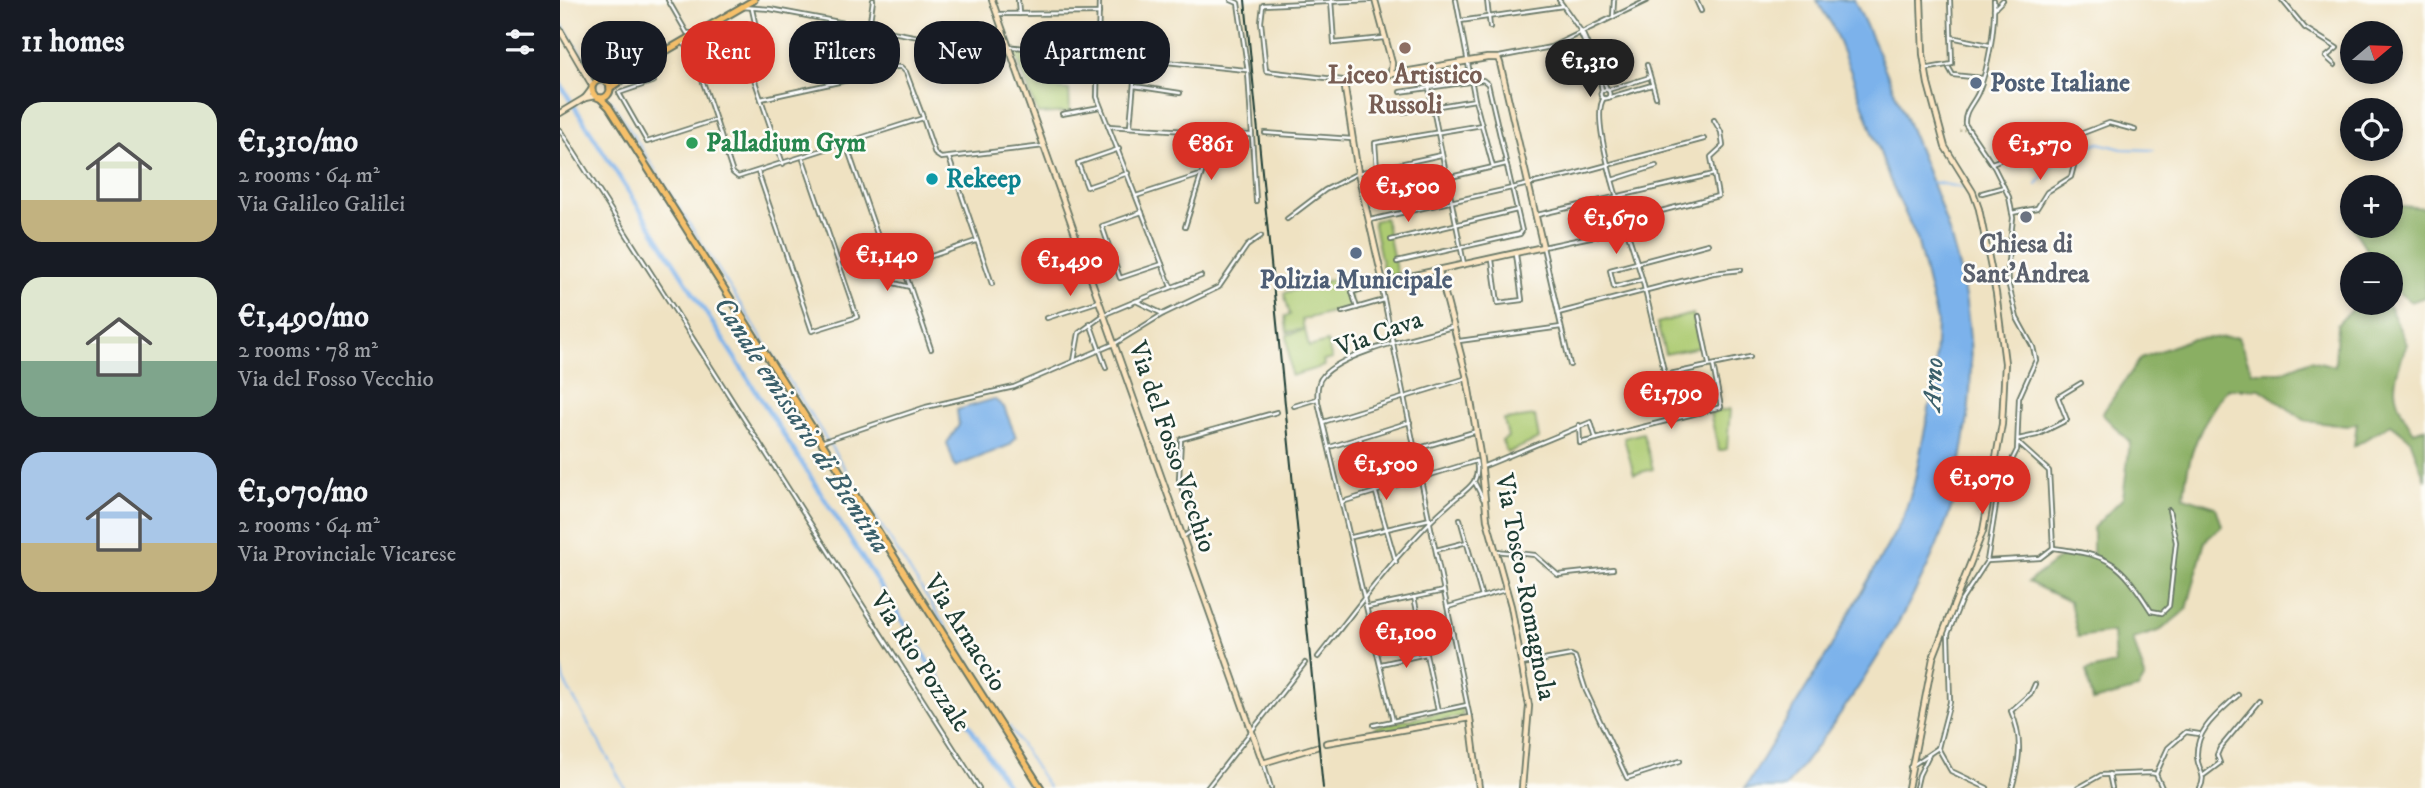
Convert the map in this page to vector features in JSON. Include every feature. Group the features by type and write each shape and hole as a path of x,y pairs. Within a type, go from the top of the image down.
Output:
{"main road":[{"path":"717,21 752,0"},
{"name":"Via del Fosso Vecchio","path":"992,0 1263,763"},
{"path":"1376,0 1392,63 1391,73"},
{"path":"1908,788 1933,658 1983,531 2002,424 2005,374 2002,330 1981,216 1973,192 1945,147 1924,69 1921,0"},
{"path":"719,21 725,17"},
{"path":"560,30 593,85 584,99"},
{"path":"1498,58 1543,247 1465,266 1380,282 1352,139 1345,81 1498,58"},
{"path":"1392,63 1403,71"},
{"path":"607,84 610,88"},
{"path":"563,112 584,99 601,97 617,84"},
{"name":"Via Arnaccio","path":"593,85 825,440 1041,788"},
{"name":"Via Tosco-Romagnola","path":"1439,271 1467,378 1477,431 1485,503 1522,664 1530,718 1522,788"},
{"path":"1326,743 1470,718 1479,788"},
{"path":"1263,763 1316,747"}],"street":[{"path":"668,0 680,22 681,32"},
{"path":"870,21 873,0"},
{"path":"1018,0 1019,14"},
{"path":"1098,0 1099,21"},
{"path":"1231,0 1238,3 1256,201"},
{"path":"1345,81 1266,71 1261,22 1263,5 1370,0"},
{"path":"1456,0 1475,100 1493,167"},
{"path":"1487,0 1490,27"},
{"path":"1559,0 1580,32 1607,90 1599,109 1608,165 1625,230 1642,280 1674,418"},
{"path":"1613,17 1614,0"},
{"path":"1498,58 1551,47 1648,0"},
{"path":"1696,0 1701,11"},
{"path":"1950,0 1951,75 1981,77"},
{"path":"1910,767 1938,748 1950,702 1948,634 1961,601 1987,561 1999,486 2016,453 2019,398 2036,360 2033,347 2017,318 2009,286 2012,213 2004,187 1992,163 1966,130 1965,117 1978,92 1989,45 1994,0"},
{"path":"1994,9 2003,0"},
{"path":"2282,0 2305,28 2336,46 2338,50 2326,57 2335,65"},
{"path":"1331,1 1334,43 1384,38"},
{"path":"1460,21 1563,5"},
{"path":"743,7 771,9 833,21"},
{"path":"752,9 759,41 745,52 783,164"},
{"path":"997,14 1099,13"},
{"path":"1580,32 1605,98"},
{"path":"900,33 1020,48"},
{"path":"1950,36 1989,45"},
{"path":"1170,62 1246,70"},
{"path":"1647,65 1656,97"},
{"path":"1924,69 1949,66"},
{"path":"1425,68 1465,266"},
{"path":"900,69 905,70 935,155 949,158 1044,146"},
{"path":"1602,91 1650,77"},
{"path":"1397,262 1520,234 1522,231 1488,84 1483,80 1400,92"},
{"path":"643,84 619,93 648,142 715,120"},
{"path":"703,84 733,174 740,177 923,118"},
{"path":"761,99 830,84"},
{"path":"1096,84 1100,107 1171,287"},
{"path":"1605,98 1652,85"},
{"path":"1130,126 1134,86 1180,93"},
{"path":"1403,113 1475,100"},
{"path":"1062,114 1100,107"},
{"path":"1623,221 1715,198 1718,194 1711,155 1720,152 1723,146 1721,132 1714,120"},
{"path":"1992,163 2002,159 2025,159 2035,145 2062,141 2109,123 2135,130"},
{"path":"1108,125 1251,135"},
{"path":"1377,169 1374,144 1482,125"},
{"name":"Via Rio Pozzale","path":"560,131 979,788"},
{"path":"1185,227 1210,147 1211,133"},
{"path":"1265,133 1352,139"},
{"path":"1368,220 1608,165 1704,139"},
{"path":"2012,213 2038,207 2047,192 2071,177 2074,149 2062,141"},
{"path":"846,144 894,283 910,287"},
{"path":"1118,149 1078,163 1087,187 1128,173"},
{"path":"1287,219 1325,190 1359,173 1441,155"},
{"path":"758,172 812,331 857,317 803,158"},
{"path":"949,158 992,284"},
{"path":"1382,193 1506,164"},
{"path":"1612,180 1656,166"},
{"path":"1536,215 1714,174"},
{"path":"1136,196 1201,175"},
{"path":"1982,193 2004,187"},
{"path":"1391,240 1517,210"},
{"path":"1142,212 1102,226 1120,278 1162,264"},
{"path":"1570,365 1543,247 1625,230"},
{"path":"825,440 926,407 1014,387 1116,343 1163,314 1222,285 1234,262 1247,246 1261,236"},
{"path":"890,270 977,241"},
{"path":"1642,280 1615,287 1610,270 1708,244"},
{"path":"838,262 882,247"},
{"path":"1492,260 1498,303 1522,300 1516,254"},
{"path":"903,266 931,349"},
{"path":"1558,313 1713,273 1741,270"},
{"path":"1074,361 1079,333 1090,323 1105,314 1201,276"},
{"path":"1357,308 1352,292 1380,282 1470,718"},
{"path":"1342,312 1384,300"},
{"path":"1047,318 1100,301"},
{"path":"1136,301 1163,314"},
{"path":"1579,425 1580,443 1721,406 1699,316"},
{"path":"1090,323 1105,368"},
{"name":"Via Cava","path":"1317,399 1320,382 1326,373 1355,356 1455,326"},
{"path":"1459,341 1561,327"},
{"path":"1665,375 1750,357"},
{"path":"1323,422 1467,378"},
{"path":"2018,441 2067,420 2058,397 2081,383"},
{"path":"1294,405 1317,399 1393,720"},
{"path":"1183,537 1190,532 1193,523 1179,479 1181,439 1278,412"},
{"path":"1329,447 1410,422"},
{"path":"1482,467 1591,422 1596,439"},
{"path":"1416,450 1477,431"},
{"path":"1360,438 1396,562"},
{"path":"2018,441 2049,471 2053,548"},
{"path":"1318,657 1430,519 1475,483 1479,461 1342,502"},
{"path":"1475,483 1485,503"},
{"path":"2053,548 2099,557 2125,572 2151,611 2162,613 2169,606 2170,569 2176,550 2169,510"},
{"path":"1351,537 1385,527 1430,519"},
{"path":"1460,519 1482,597"},
{"path":"1436,550 1467,542"},
{"path":"1987,561 2043,557 2053,548"},
{"path":"1495,551 1535,555 1558,575 1613,569"},
{"path":"1364,589 1374,588"},
{"path":"1368,607 1444,590"},
{"path":"1448,607 1507,590"},
{"path":"1415,597 1438,711"},
{"path":"1423,639 1453,634"},
{"path":"1381,664 1426,654"},
{"path":"1522,664 1564,656 1575,657 1586,691 1628,778 1680,761"},
{"path":"1207,788 1305,663"},
{"path":"2012,788 2020,744 2019,726 2011,711 2031,692 2035,684"},
{"path":"2204,775 2197,757 2201,734 2238,695"},
{"path":"2200,788 2204,775 2220,763 2219,750 2259,701"},
{"path":"1374,724 1467,705"},
{"path":"2156,774 2176,739 2186,732 2201,734"},
{"path":"1938,748 1951,771 1987,788"},
{"path":"1916,788 1929,755"},
{"name":"Via del Fosso Vecchio","path":"1263,763 1271,788"},
{"path":"2109,774 2112,788"},
{"path":"2078,788 2095,776 2156,774"},
{"path":"2156,774 2162,788"}],"green space":[{"path":"1014,52 1020,53 1020,68"},
{"path":"1026,84 1069,90 1070,112 1038,114"},
{"path":"2403,206 2425,208 2425,297 2411,302 2403,296 2403,252 2368,252 2359,238 2403,238"},
{"path":"1385,218 1397,275 1388,277 1384,273 1373,221"},
{"path":"1344,276 1353,306 1302,320 1304,329 1287,332 1285,316 1290,315 1284,293"},
{"path":"1693,314 1700,347 1665,354 1657,323"},
{"path":"2346,315 2393,315 2407,344 2398,370 2395,390 2400,408 2414,432 2425,428 2425,480 2410,439 2391,424 2354,446 2357,423 2347,426 2306,421 2260,389 2227,389 2203,426 2188,467 2184,497 2216,507 2222,526 2205,541 2187,609 2161,630 2133,639 2145,677 2138,689 2093,701 2086,671 2115,664 2113,632 2078,637 2070,602 2028,582 2064,555 2093,556 2093,528 2123,498 2130,442 2102,414 2141,358 2191,339 2238,337 2252,372 2282,372 2311,360 2335,366 2337,325"},
{"path":"1305,330 1309,347 1327,342 1332,359 1323,361 1324,366 1291,376 1287,335"},
{"path":"1730,409 1727,449 1719,451 1710,413"},
{"path":"1535,416 1539,439 1507,453 1502,441 1508,437 1504,420"},
{"path":"1643,433 1653,469 1634,474 1624,438"},
{"path":"1462,708 1463,716 1376,733 1375,727"}],"water":[{"name":"Arno","path":"1816,0 1854,0 1939,201 1962,281 1969,321 1969,407 1956,491 1942,534 1905,611 1883,649 1785,788 1745,788 1828,652 1903,518 1914,484 1934,384 1937,321 1917,239 1890,180 1832,25"},
{"path":"994,399 1004,407 1016,437 1010,445 955,467 947,443 959,425 957,410"}],"waterway":[{"path":"560,22 581,54"},
{"name":"Canale emissario di Bientina","path":"560,84 1009,788"},
{"path":"610,99 989,695"},
{"path":"2037,185 2050,166 2064,156 2099,143 2122,149 2154,150"},
{"path":"1932,182 1965,188"},
{"path":"560,665 564,681 625,788"},
{"path":"1009,726 1049,788"}],"tunnel":[{"path":"1959,131 1965,130"}],"railway":[{"path":"1245,0 1323,788"}],"place":[{"name":"Liceo Artistico Russoli","path":"1405,48"},
{"name":"Poste Italiane","path":"1976,83"},
{"name":"Palladium Gym","path":"692,143"},
{"name":"Rekeep","path":"932,179"},
{"name":"Chiesa di Sant'Andrea","path":"2026,217"},
{"name":"Polizia Municipale","path":"1356,253"}]}
